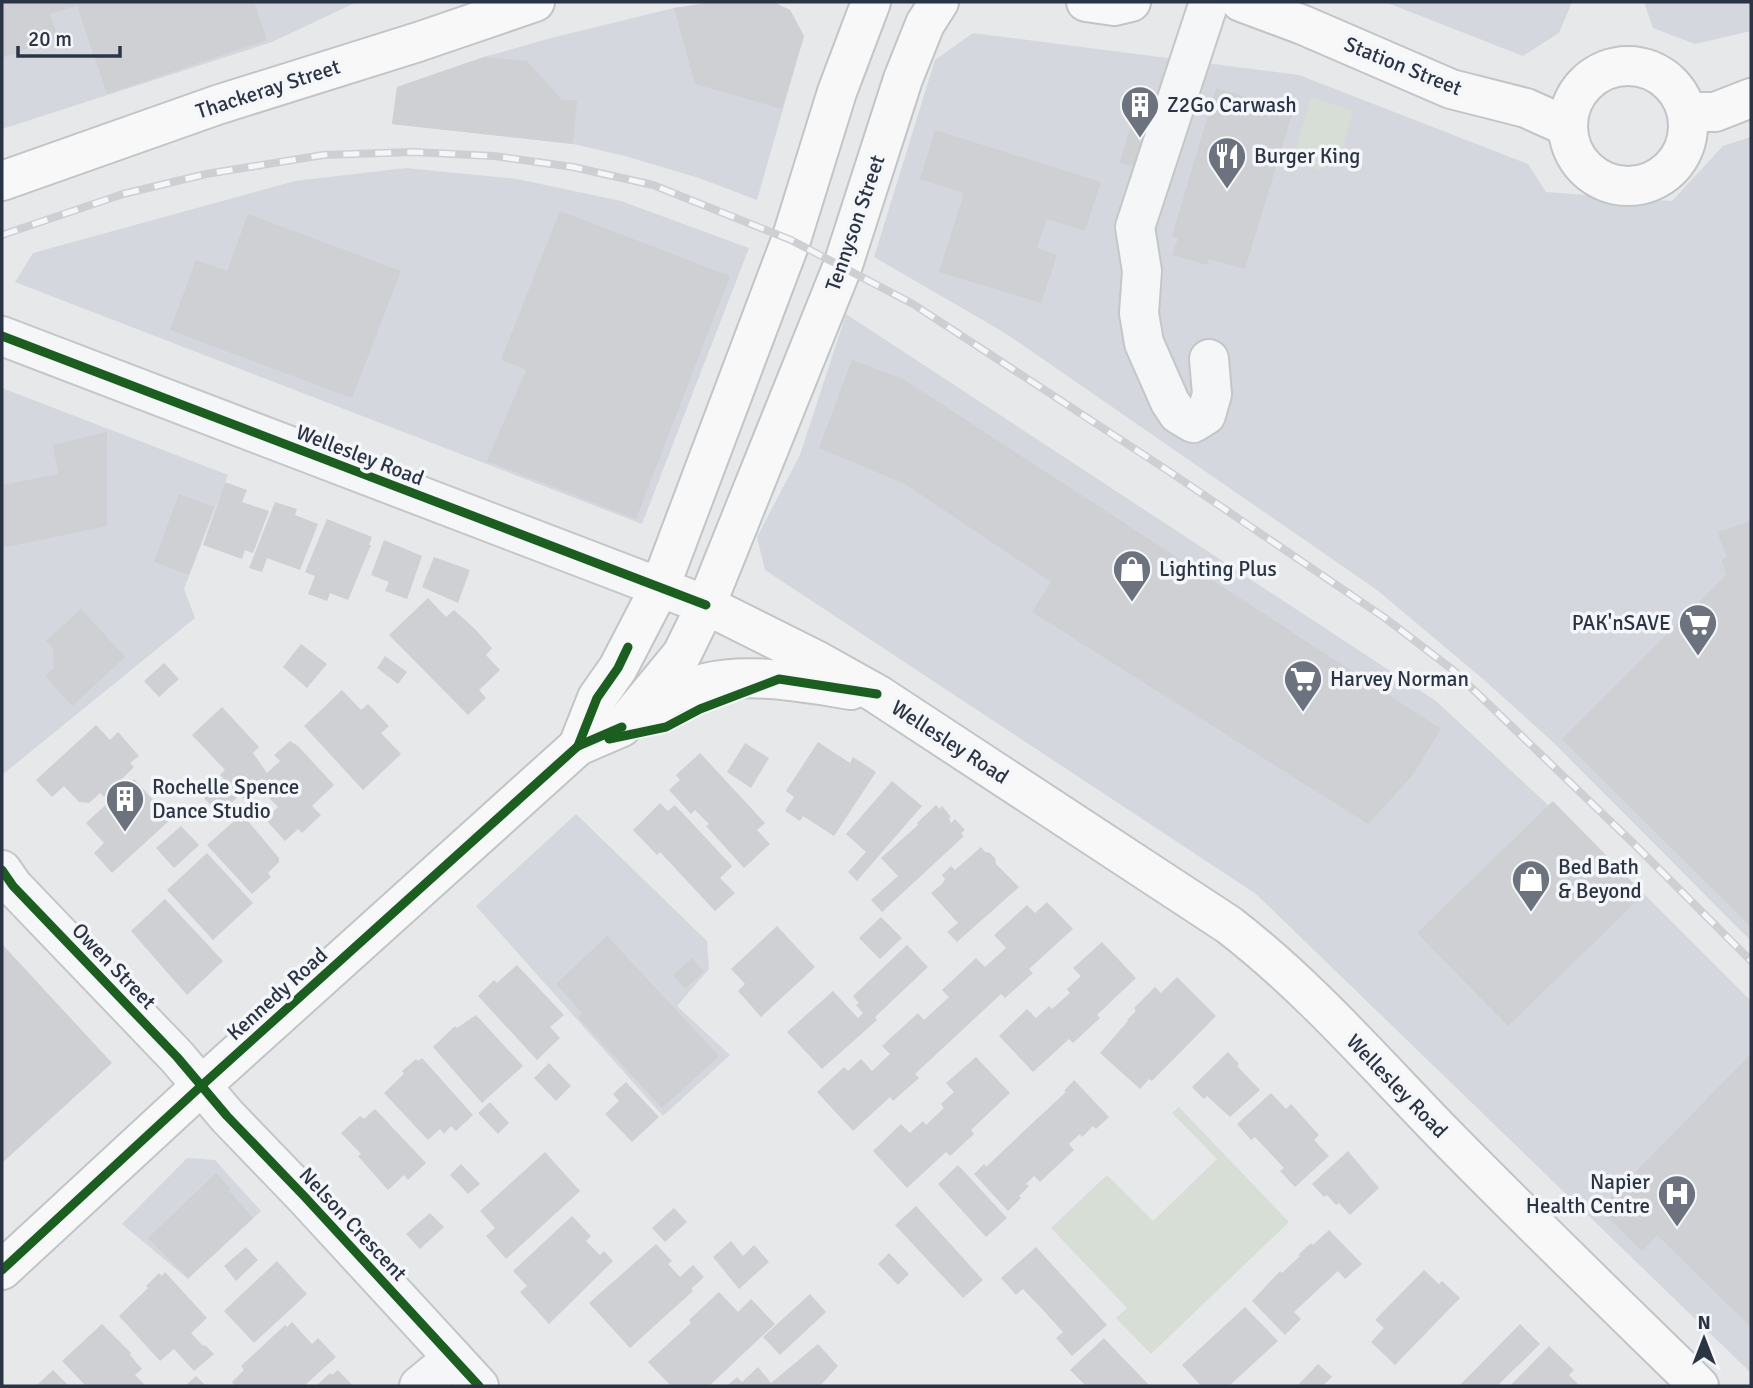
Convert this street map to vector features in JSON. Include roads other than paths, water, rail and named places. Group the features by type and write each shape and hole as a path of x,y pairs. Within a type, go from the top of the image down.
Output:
{"main road":[{"name":"Thackeray Street","path":"2,181 217,105 535,2"},
{"path":"660,587 791,240 837,92 871,2"},
{"name":"Tennyson Street","path":"706,605 843,265 902,79 925,24 939,2"},
{"path":"1086,2 1114,6 1130,2"},
{"name":"Station Street","path":"1241,2 1303,25 1451,89 1526,108 1566,126"},
{"path":"1631,65 1656,72 1676,88 1687,112 1688,138 1677,162 1658,179 1633,187 1608,184 1586,171 1572,150 1566,126 1571,102 1585,82 1606,68 1631,65"},
{"path":"1687,112 1716,112 1751,98"},
{"path":"722,427 772,445"},
{"name":"Kennedy Road","path":"578,746 597,698 618,668 660,587"},
{"name":"Kennedy Road","path":"2,1270 200,1087 578,746 622,727 682,654 706,605"},
{"name":"Wellesley Road","path":"706,605 877,694 1217,917 1258,948 1699,1386"},
{"path":"622,727 672,694 704,683 738,679 779,679 877,694"}],"street":[{"path":"1209,2 1135,227 1142,271 1139,313 1144,343 1170,402 1178,414 1193,423 1206,415 1212,394 1209,359"},
{"name":"Wellesley Road","path":"2,336 706,605"},
{"name":"Owen Street","path":"2,870 13,886 177,1057 200,1087"},
{"name":"Nelson Crescent","path":"200,1087 479,1386"},
{"path":"419,1386 453,1358"}],"railway":[{"path":"2,235 123,194 206,174 323,155 412,152 494,156 573,167 653,185 791,240 913,304 1170,472 1385,618 1453,670 1751,961"}],"place":[{"name":"Z2Go Carwash","path":"1140,139"},
{"name":"Burger King","path":"1227,190"},
{"name":"Lighting Plus","path":"1132,603"},
{"name":"PAK'nSAVE","path":"1698,657"},
{"name":"Harvey Norman","path":"1303,713"},
{"name":"Rochelle Spence Dance Studio","path":"125,833"},
{"name":"Bed Bath & Beyond","path":"1531,913"},
{"name":"Napier Health Centre","path":"1677,1228"}]}
